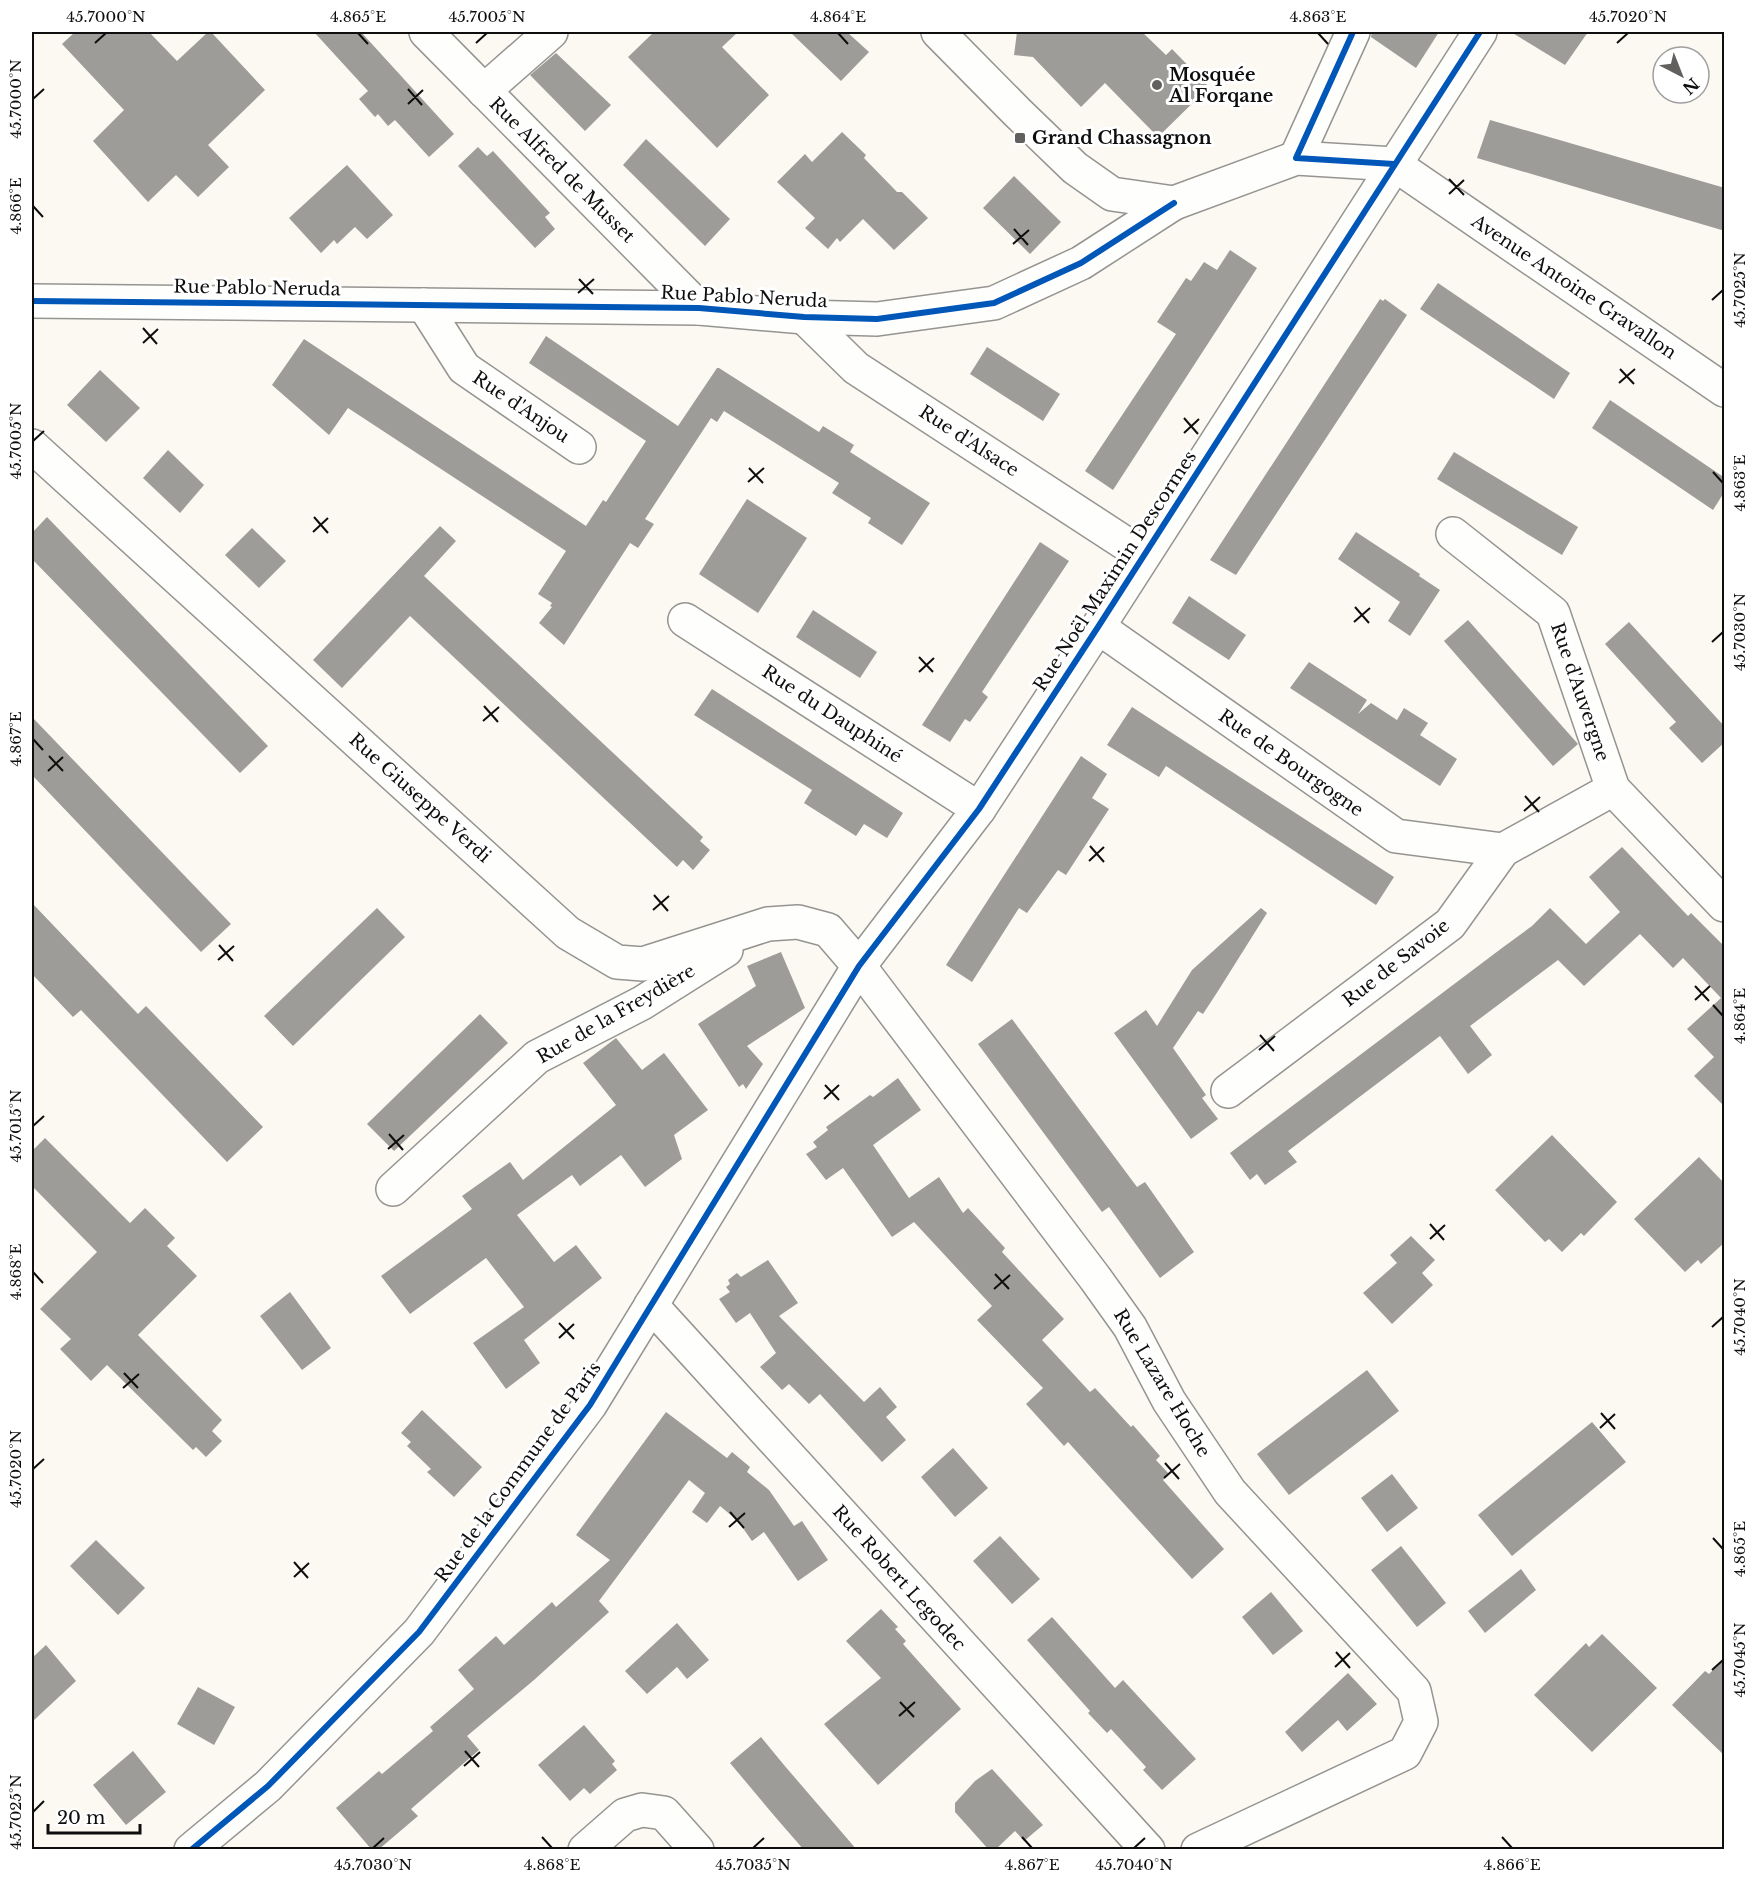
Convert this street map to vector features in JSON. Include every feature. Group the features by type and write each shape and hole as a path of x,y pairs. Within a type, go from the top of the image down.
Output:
{"street":[{"name":"Rue Alfred de Musset","path":"426,32 699,308"},
{"path":"484,91 551,32"},
{"path":"938,32 1075,168 1112,194 1174,203"},
{"path":"1353,32 1296,158 1394,164"},
{"name":"Rue Noël Maximin Descormes","path":"859,966 979,809 1480,32"},
{"name":"Rue Pablo Neruda","path":"32,301 699,308 804,317 877,319 994,303 1082,263 1174,203 1296,158"},
{"name":"Avenue Antoine Gravallon","path":"1394,164 1725,390"},
{"name":"Rue d'Anjou","path":"424,305 464,368 579,447"},
{"name":"Rue d'Alsace","path":"804,317 856,368 1143,555"},
{"name":"Rue Giuseppe Verdi","path":"32,446 568,933 617,962 642,964 768,924 798,922 828,930 859,966"},
{"name":"Rue d'Auvergne","path":"1453,534 1553,613 1612,789"},
{"name":"Rue du Dauphiné","path":"685,620 979,809"},
{"name":"Rue de Bourgogne","path":"1098,627 1396,836 1503,850"},
{"path":"1612,789 1725,905"},
{"name":"Rue de Savoie","path":"1228,1091 1450,924 1503,850 1612,789"},
{"name":"Rue de la Freydière","path":"393,1189 537,1057 642,1003 768,924"},
{"name":"Rue de la Commune de Paris","path":"191,1850 268,1786 419,1632 590,1406 859,966"},
{"name":"Rue Lazare Hoche","path":"859,966 1130,1327 1169,1401 1230,1492 1414,1690 1421,1722 1405,1753 1198,1850"},
{"name":"Rue Robert Legodec","path":"651,1305 1148,1850"},
{"path":"585,1850 625,1815 642,1810 664,1813 697,1850"}],"building":[{"path":"75,32 149,32 177,61 208,32 211,32 265,90 208,145 229,167 198,197 176,175 148,202 93,141 124,110 62,44"},
{"path":"314,32 361,32 454,134 429,157 395,120 388,126 378,114 375,117 359,99 368,91"},
{"path":"654,32 738,32 722,47 769,95 717,148 628,57"},
{"path":"790,32 847,32 869,52 841,81"},
{"name":"Mosquée Al Forqane","path":"1017,32 1142,32 1166,55 1172,49 1209,87 1158,137 1105,83 1081,107 1033,57 1014,55"},
{"path":"1372,32 1439,32 1416,68 1371,37"},
{"path":"1511,32 1588,32 1565,65"},
{"path":"556,53 611,105 585,131 530,75"},
{"path":"1490,120 1725,188 1725,231 1477,158"},
{"path":"842,132 866,155 864,158 897,192 902,192 928,218 894,250 863,219 840,242 837,238 828,249 805,228 815,218 777,182 805,154 812,162"},
{"path":"646,139 730,219 705,246 623,165"},
{"path":"478,147 487,156 493,151 550,213 545,217 555,229 535,248 458,166"},
{"path":"347,165 393,215 367,239 355,227 337,244 334,240 321,253 289,218"},
{"path":"1014,176 1061,222 1030,254 983,208"},
{"path":"1230,250 1257,268 1113,490 1085,471 1176,334 1157,322 1186,278 1191,281 1204,262 1217,270"},
{"path":"1438,283 1570,373 1554,399 1420,309"},
{"path":"1380,299 1383,301 1385,299 1407,315 1236,575 1210,560"},
{"path":"546,336 678,426 719,368 819,432 823,426 854,445 850,452 930,503 902,545 868,523 871,518 832,493 839,483 724,411 717,422 711,418 645,519 654,524 638,548 630,543 564,645 539,623 552,607 550,606 552,603 538,594 566,551 348,408 329,435 272,385 304,339 586,526 603,500 606,502 646,441 529,363"},
{"path":"987,347 1060,394 1043,421 970,374"},
{"path":"100,370 140,408 106,442 67,405"},
{"path":"1610,400 1725,478 1725,491 1713,510 1592,428"},
{"path":"168,450 204,485 180,513 143,478"},
{"path":"1454,452 1578,527 1562,555 1437,479"},
{"path":"747,499 807,538 758,613 699,574"},
{"path":"47,517 268,746 240,773 32,559 32,533"},
{"path":"440,526 456,541 424,576 703,837 700,841 710,850 693,870 683,860 677,867 410,616 342,688 313,660"},
{"path":"252,528 286,561 259,588 225,555"},
{"path":"1356,532 1420,574 1419,576 1440,590 1410,636 1388,621 1400,602 1338,559"},
{"path":"1040,542 1069,561 982,692 988,697 970,722 965,719 950,742 922,725"},
{"path":"1189,596 1246,635 1229,660 1172,623"},
{"path":"813,610 877,652 860,678 796,637"},
{"path":"1468,620 1578,744 1553,766 1444,641"},
{"path":"1629,622 1725,727 1725,742 1702,763 1669,728 1676,722 1605,644"},
{"path":"1309,662 1367,700 1358,714 1371,703 1397,720 1404,708 1428,723 1420,735 1457,759 1440,786 1290,688"},
{"path":"712,689 903,813 887,838 864,824 856,836 804,803 812,790 694,715"},
{"path":"1132,707 1394,877 1376,905 1166,766 1159,777 1107,745"},
{"path":"32,717 231,924 201,952 32,775"},
{"path":"1081,756 1107,774 1092,798 1109,809 1066,875 1058,870 1027,913 1019,908 972,982 946,965"},
{"path":"1622,847 1688,916 1691,913 1725,947 1725,1107 1694,1076 1714,1057 1687,1029 1721,998 1683,958 1673,968 1640,934 1584,986 1558,960 1470,1026 1492,1055 1468,1074 1440,1036 1288,1151 1297,1162 1265,1185 1257,1174 1250,1180 1230,1153 1532,926 1550,908 1586,944 1620,912 1589,877"},
{"path":"32,903 138,1014 146,1006 263,1127 227,1162 81,1010 73,1017 32,974"},
{"path":"377,908 405,937 293,1046 264,1016"},
{"path":"1261,908 1267,913 1218,991 1203,1014 1198,1011 1173,1048 1206,1095 1202,1098 1218,1119 1191,1139 1114,1033 1146,1010 1157,1026 1192,970"},
{"path":"781,952 805,1008 747,1046 763,1064 746,1089 743,1084 739,1087 698,1024 756,986 747,966"},
{"path":"480,1014 508,1043 394,1151 367,1124"},
{"path":"1012,1019 1137,1187 1145,1182 1194,1252 1160,1278 1109,1207 1102,1212 978,1044"},
{"path":"616,1038 642,1070 664,1053 708,1110 674,1135 682,1159 645,1187 621,1155 580,1186 572,1175 517,1215 554,1262 576,1245 602,1278 524,1340 540,1363 506,1389 473,1343 524,1307 486,1258 410,1314 381,1276 472,1209 462,1196 510,1162 523,1180 616,1105 583,1063"},
{"path":"898,1078 921,1110 873,1145 909,1198 939,1177 963,1213 968,1208 1005,1248 1002,1252 1064,1319 1042,1340 1090,1392 1095,1388 1131,1427 1133,1425 1160,1456 1156,1460 1169,1474 1163,1480 1224,1549 1192,1579 1068,1442 1064,1446 1026,1404 1043,1388 977,1320 992,1306 914,1222 892,1237 843,1168 826,1180 806,1154 817,1147 813,1142 828,1130 826,1127"},
{"path":"1552,1135 1617,1202 1584,1236 1581,1233 1562,1252 1549,1239 1545,1242 1495,1190"},
{"path":"45,1138 130,1223 145,1208 175,1238 167,1246 197,1276 138,1335 222,1420 212,1431 222,1441 206,1457 196,1447 193,1450 107,1365 91,1381 60,1349 71,1339 40,1309 97,1252 32,1186 32,1151"},
{"path":"1699,1157 1725,1184 1725,1242 1701,1264 1698,1260 1685,1272 1634,1219"},
{"path":"1411,1236 1435,1260 1422,1273 1433,1285 1392,1324 1363,1293 1397,1263 1390,1255"},
{"path":"768,1260 798,1303 779,1316 864,1402 880,1387 897,1407 886,1417 906,1440 882,1462 820,1394 809,1404 789,1384 782,1390 760,1367 776,1353 750,1313 736,1323 719,1299 730,1292 726,1287 730,1284 728,1280 737,1273 741,1277"},
{"path":"290,1292 331,1348 302,1370 260,1316"},
{"path":"1367,1370 1399,1411 1289,1495 1257,1454"},
{"path":"422,1410 482,1467 454,1497 427,1472 431,1469 407,1446 411,1442 401,1433"},
{"path":"666,1412 727,1458 732,1452 750,1467 747,1472 769,1490 794,1526 802,1521 828,1560 798,1581 764,1532 752,1541 738,1521 720,1506 707,1523 692,1512 705,1493 689,1480 599,1601 609,1612 534,1680 467,1736 479,1750 411,1809 418,1816 378,1850 372,1850 336,1808 379,1771 382,1774 433,1731 430,1727 474,1689 458,1670 496,1636 504,1645 552,1602 556,1607 610,1560 576,1535"},
{"path":"1592,1422 1626,1462 1512,1556 1478,1515"},
{"path":"953,1448 988,1488 955,1517 921,1477"},
{"path":"1392,1474 1418,1508 1387,1532 1361,1498"},
{"path":"1000,1536 1040,1579 1012,1604 973,1561"},
{"path":"96,1540 145,1588 118,1615 70,1566"},
{"path":"1401,1546 1446,1603 1417,1627 1371,1570"},
{"path":"1521,1569 1536,1590 1485,1633 1468,1611"},
{"path":"1271,1592 1303,1631 1273,1655 1242,1617"},
{"path":"881,1609 898,1627 895,1629 906,1641 903,1644 961,1709 878,1785 824,1724 881,1678 846,1641"},
{"path":"1052,1617 1115,1688 1123,1680 1196,1759 1162,1790 1143,1770 1146,1767 1111,1729 1107,1733 1088,1713 1090,1711 1027,1640"},
{"path":"677,1623 709,1660 687,1679 677,1667 647,1694 625,1671"},
{"path":"1602,1634 1657,1688 1592,1752 1534,1695 1586,1643 1589,1647"},
{"path":"46,1645 76,1681 32,1722 32,1658"},
{"path":"1725,1658 1725,1756 1672,1705 1705,1671 1709,1674"},
{"path":"1348,1673 1377,1704 1347,1731 1338,1720 1302,1752 1285,1732"},
{"path":"198,1687 235,1707 214,1745 177,1724"},
{"path":"584,1725 615,1761 612,1764 617,1770 590,1794 584,1788 570,1801 538,1765"},
{"path":"761,1737 857,1850 804,1850 777,1819 730,1763"},
{"path":"133,1751 166,1792 126,1825 93,1785"},
{"path":"992,1769 1043,1825 1024,1841 1015,1831 995,1850 989,1850 955,1812 955,1803 975,1781"}],"cycle path":[{"path":"1353,32 1296,158 1394,164"},
{"path":"191,1850 268,1786 419,1632 590,1405 859,966 979,809 1480,32"},
{"path":"32,301 699,308 804,317 877,319 994,303 1081,263 1174,203"}],"place":[{"name":"Mosquée Al Forqane","path":"1157,85"},
{"name":"Grand Chassagnon","path":"1020,138"}]}
